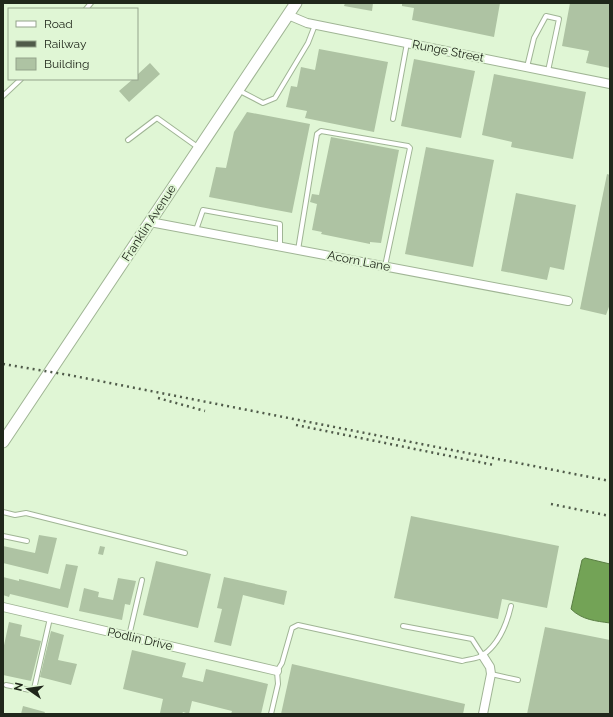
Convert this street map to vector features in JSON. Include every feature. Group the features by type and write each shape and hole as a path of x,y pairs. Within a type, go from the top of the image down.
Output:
{"main road":[{"name":"Franklin Avenue","path":"3,442 296,3"}],"street":[{"name":"Runge Street","path":"288,15 315,25 610,84"},
{"name":"Acorn Lane","path":"150,222 568,301"},
{"name":"Podlin Drive","path":"3,607 277,670"},
{"path":"482,656 490,667 491,674 483,714"}],"lane":[{"path":"527,67 534,38 546,16 559,19 548,72"},
{"path":"238,90 263,103 275,98 308,43 315,25"},
{"path":"392,119 407,43"},
{"path":"3,96 20,80"},
{"path":"128,140 156,118 199,148"},
{"path":"298,250 317,134 321,130 378,140 408,146 410,148 385,266"},
{"path":"196,230 203,210 280,224 280,246"},
{"path":"3,512 15,515 26,513 185,553"},
{"path":"3,536 27,541"},
{"path":"129,636 142,580"},
{"path":"271,714 278,684 277,670 282,663 292,628 298,625 462,661 482,656 494,644 502,633 511,606"},
{"path":"6,685 30,690 34,689 50,618"},
{"path":"403,626 472,639 482,656"},
{"path":"491,674 518,680"}],"shaded area":[{"path":"585,558 610,564 610,623 584,618 571,609 582,560"}],"building":[{"path":"345,3 373,3 372,11 344,6"},
{"path":"402,3 500,3 494,37 412,20 414,8 402,6"},
{"path":"570,3 610,3 610,68 586,63 589,51 562,46"},
{"path":"319,49 388,62 374,132 305,118 307,111 286,107 291,86 297,87 301,67 315,70"},
{"path":"414,59 475,71 461,138 401,126"},
{"path":"150,63 160,74 129,102 119,91 132,80 138,80 138,74"},
{"path":"494,74 586,92 573,159 511,147 512,142 482,135"},
{"path":"247,112 310,124 292,213 209,197 216,167 226,168 234,132"},
{"path":"331,137 399,150 381,243 370,242 370,244 321,234 322,232 312,230 317,204 310,202 312,194 319,195"},
{"path":"426,147 494,160 473,267 405,254"},
{"path":"607,174 610,175 610,304 606,315 580,309"},
{"path":"516,193 576,205 564,270 550,267 547,280 501,271"},
{"path":"411,516 559,546 547,608 502,599 498,619 394,598"},
{"path":"39,535 57,538 48,574 3,563 3,546 35,553"},
{"path":"100,546 105,547 103,555 98,554"},
{"path":"156,561 211,574 198,628 143,615"},
{"path":"66,564 78,566 68,608 10,594 9,597 3,595 3,577 19,581 19,579 60,589"},
{"path":"224,577 287,591 284,605 243,595 231,646 214,642 222,609 217,608"},
{"path":"118,578 136,581 130,605 125,604 122,620 79,611 84,588 99,592 98,597 113,600"},
{"path":"9,622 22,625 20,636 41,641 31,681 3,675 3,650"},
{"path":"545,627 610,640 610,714 527,714"},
{"path":"51,631 64,635 58,660 77,664 71,685 40,677"},
{"path":"132,650 186,663 182,677 203,682 206,669 268,684 261,714 231,714 232,711 192,701 189,714 183,712 182,714 160,713 163,699 123,689"},
{"path":"292,664 465,704 463,714 281,714"},
{"path":"23,706 45,712 44,714 21,714"}],"railway":[{"path":"3,364 69,375 610,481"},
{"path":"158,398 205,411"},
{"path":"296,425 494,465"},
{"path":"551,504 610,516"}]}
